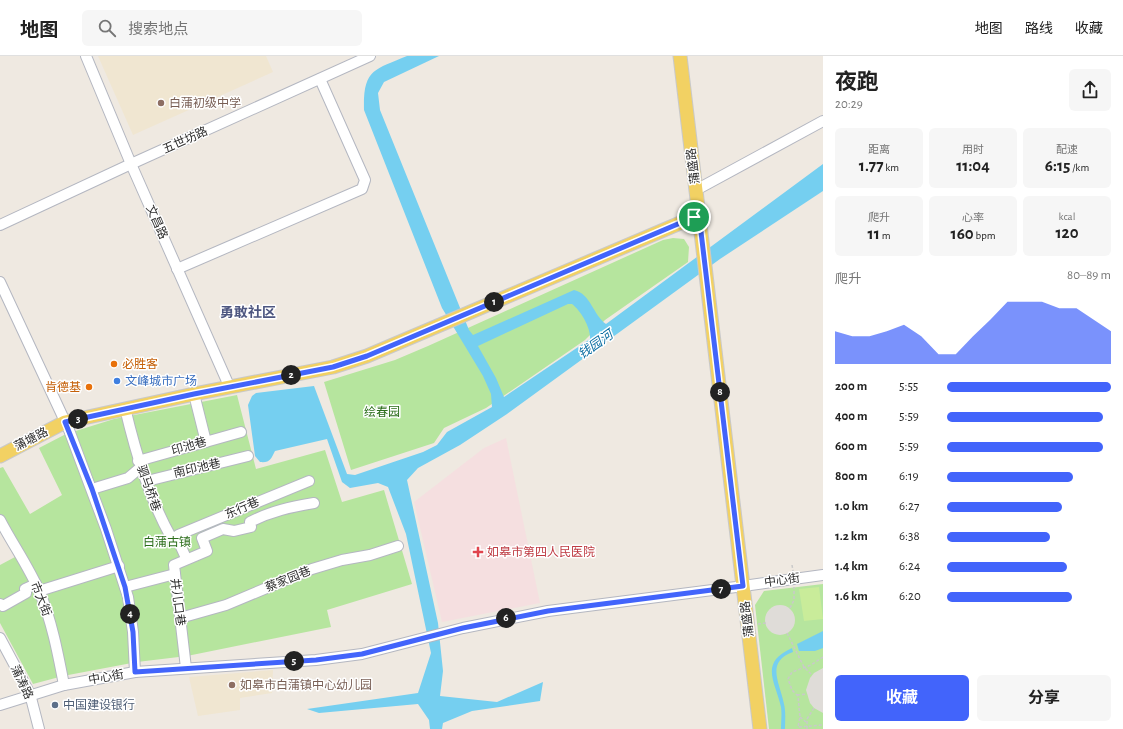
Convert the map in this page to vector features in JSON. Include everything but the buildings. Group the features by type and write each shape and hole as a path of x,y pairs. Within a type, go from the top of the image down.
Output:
{"main road":[{"name":"蒲盛路","path":"674,56 699,239 739,587 752,729"},
{"name":"蒲盛路","path":"680,56 696,190 696,216"},
{"name":"蒲塘路","path":"0,456 65,422 125,408 333,367 367,356 696,216"},
{"name":"蒲盛路","path":"739,587 760,729"}],"street":[{"name":"文昌路","path":"86,56 131,164 230,388"},
{"name":"五世坊路","path":"0,225 370,56"},
{"path":"177,269 362,189 365,180 320,79"},
{"path":"696,190 823,121"},
{"path":"0,282 65,422 92,489 119,566 125,587 133,632 135,672"},
{"path":"194,394 206,442"},
{"name":"驷马桥巷","path":"125,408 140,464 158,514 172,540 177,538 186,558"},
{"name":"印池巷","path":"140,464 241,432"},
{"name":"南印池巷","path":"147,481 248,456"},
{"path":"92,489 128,478 140,464"},
{"name":"东行巷","path":"177,538 178,536 309,481"},
{"path":"186,558 207,551 202,538 223,529 234,531 251,527 250,522 265,514 289,507 314,503"},
{"name":"市大街","path":"0,520 38,588 54,638 64,684"},
{"name":"蔡家园巷","path":"180,618 226,605 312,569 342,560 370,555 398,546"},
{"name":"井儿口巷","path":"186,558 174,565 186,668"},
{"path":"0,604 3,606 26,593 25,589 38,588 119,566"},
{"path":"125,587 175,574"},
{"name":"中心街","path":"0,705 64,684 135,672 316,660 362,654 443,633 548,611 823,575"},
{"name":"蒲涛路","path":"0,638 30,694 39,729"}],"path":[{"path":"757,624 766,623"},
{"path":"787,633 804,667 812,675"},
{"path":"823,657 811,665 792,672 789,676 791,687 797,695 800,717 798,726 800,728 806,725 823,725"},
{"path":"797,695 807,694"},
{"path":"807,729 806,722 814,708"},
{"path":"800,717 806,722"}],"shaded area":[{"name":"白蒲初级中学","path":"98,56 266,56 273,72 133,135"},
{"name":"如皋市第四人民医院","path":"506,438 540,603 442,622 414,502 484,448"},
{"path":"780,605 791,609 795,620 791,631 780,635 769,631 765,620 769,609"},
{"path":"823,668 823,713 814,708 810,703 806,690 810,678 814,673"},
{"name":"如皋市白蒲镇中心幼儿园","path":"273,670 272,693 240,698 240,710 198,716 189,677"}],"green space":[{"name":"绘春园","path":"673,238 684,239 689,247 688,262 605,320 585,340 486,408 444,428 434,443 351,470 324,382 395,360 663,240"},
{"name":"白蒲古镇","path":"237,395 256,469 325,450 342,502 384,490 412,584 327,610 331,627 187,656 137,662 63,676 33,684 0,623 0,565 15,557 0,531 0,468 3,467 30,514 62,495 39,448 66,434 114,419"},
{"path":"823,584 823,729 769,729 755,605 764,591"},
{"path":"819,587 823,619 804,621 799,589"}],"water":[{"name":"钱园河","path":"407,56 439,56 384,82 378,93 380,110 469,330 473,335 574,290 580,292 588,300 606,324 823,164 823,191 720,259 507,414 460,445 418,468 407,480 438,623 443,671 440,696 497,702 543,682 540,701 472,711 443,723 442,729 430,729 429,720 418,704 319,713 307,709 418,693 431,653 406,534 388,487 378,483 350,488 342,482 327,439 275,451 270,460 260,462 255,456 248,405 252,396 256,393 314,386 347,474 355,475 423,452 437,445 447,432 492,407 491,394 483,376 442,308 364,110 364,96 368,79 379,68","holes":["568,304 572,304 585,320 589,330 590,339 504,397 496,378 478,346"]},
{"path":"823,631 823,648 815,651 799,651 797,644"},
{"path":"792,648 793,652 784,656 779,661 776,674 785,710 785,729 781,729 781,707 773,681 772,666 782,654"}],"place":[{"name":"白蒲初级中学","path":"161,103"},
{"name":"必胜客","path":"114,364"},
{"name":"文峰城市广场","path":"117,381"},
{"name":"肯德基","path":"89,387"},
{"name":"如皋市第四人民医院","path":"478,552"},
{"name":"如皋市白蒲镇中心幼儿园","path":"232,685"},
{"name":"中国建设银行","path":"55,705"}],"district":[{"name":"勇敢社区","path":"248,312"}],"route":[{"path":"699,215 743,586 548,611 463,628 398,646 362,654 316,660 135,672 133,632 128,597 119,566 92,489 65,422 125,408 333,367 367,356 694,217 699,215"}]}
